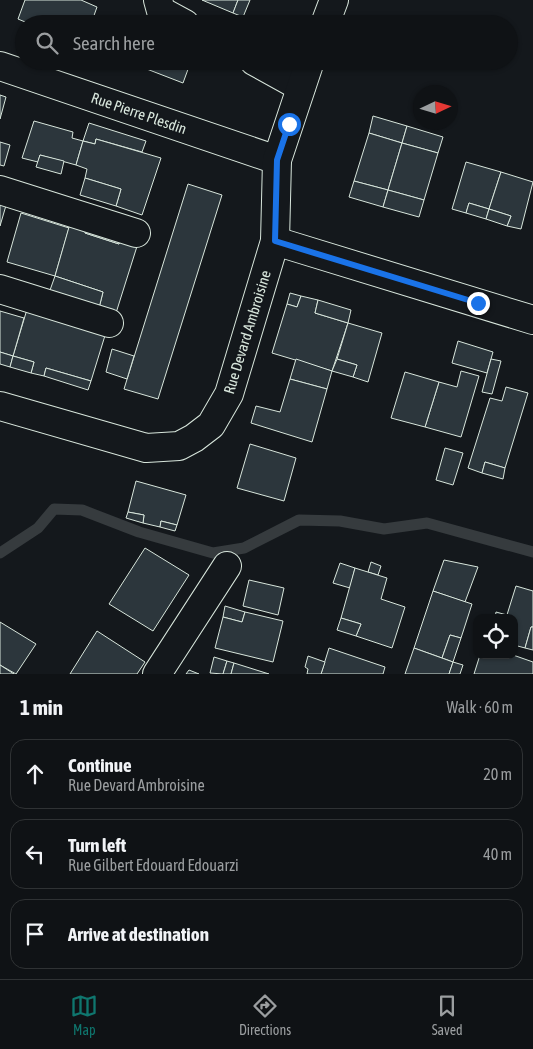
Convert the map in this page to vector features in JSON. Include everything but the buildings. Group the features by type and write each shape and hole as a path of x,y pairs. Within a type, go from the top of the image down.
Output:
{"street":[{"path":"158,0 161,11 168,15"},
{"path":"328,15 334,0"},
{"name":"Rue Pierre Plesdin","path":"0,66 277,160"},
{"path":"287,70 305,75"},
{"name":"Rue Devard Ambroisine","path":"0,406 146,448 179,446 194,438 211,425 229,394 275,241 277,160 305,75"},
{"path":"0,190 136,233"},
{"path":"275,241 533,320"},
{"path":"0,289 109,323"},
{"path":"157,674 227,566"}],"waterway":[{"path":"0,553 38,528 54,509 82,510 139,532 213,553 244,548 299,520 340,521 384,529 427,523 533,552"}],"route":[{"path":"289,124 277,160 275,241 478,303"}]}
